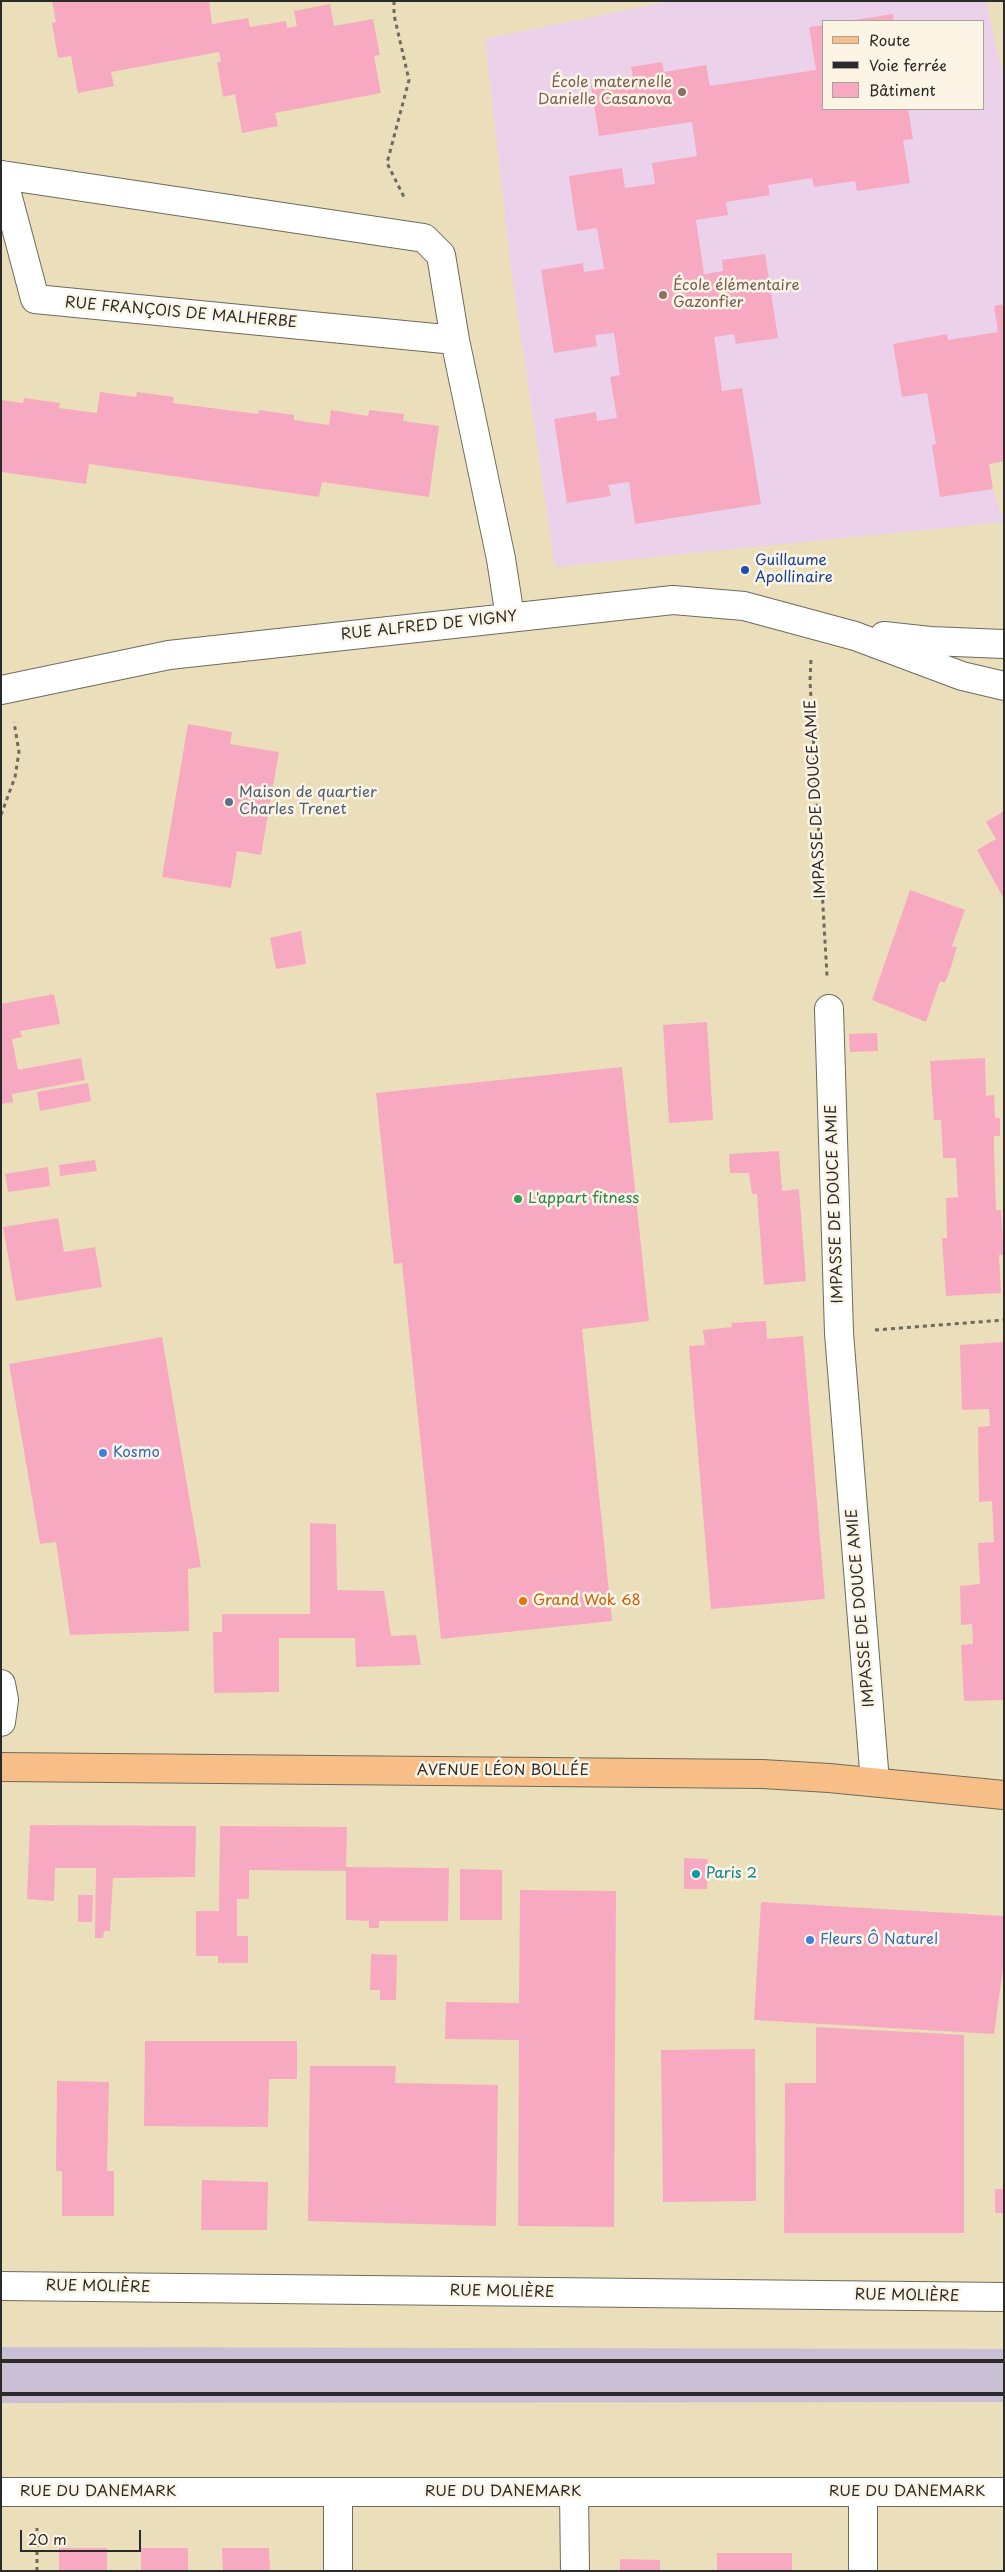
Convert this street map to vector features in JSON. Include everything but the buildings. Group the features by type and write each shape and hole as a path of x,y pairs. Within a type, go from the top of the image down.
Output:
{"main road":[{"name":"AVENUE LÉON BOLLÉE","path":"1,1767 762,1774 1004,1794"}],"street":[{"name":"RUE FRANÇOIS DE MALHERBE","path":"424,238 2,174 35,299 455,340"},
{"path":"424,238 441,255 455,340 501,559 510,617"},
{"name":"RUE ALFRED DE VIGNY","path":"1,690 169,655 673,600 744,606 855,636 962,676 1004,686"},
{"name":"RUE ALFRED DE VIGNY","path":"855,636 871,634 930,641 1004,644"},
{"name":"IMPASSE DE DOUCE AMIE","path":"829,1009 839,1333 875,1782"},
{"path":"1,1684 4,1700 1,1722"},
{"name":"RUE MOLIÈRE","path":"1,2286 1004,2297"},
{"name":"RUE DU DANEMARK","path":"1,2492 1004,2492"},
{"path":"338,2492 338,2571"},
{"path":"574,2492 575,2571"},
{"path":"863,2492 863,2571"}],"path":[{"path":"394,1 394,15 409,80 387,163 424,238"},
{"name":"IMPASSE DE DOUCE AMIE","path":"813,624 810,681 829,1009"},
{"path":"1,816 15,777 19,752 16,731"},
{"path":"839,1333 1004,1320"},
{"path":"37,2571 38,2492"}],"shaded area":[{"path":"671,1 986,1 1004,80 1004,461 989,464 993,489 1004,522 555,567 512,276 485,39"},
{"path":"1,2347 1004,2349 1004,2402 1,2403"}],"railway":[{"path":"1,2361 1004,2361"},
{"path":"1,2394 1004,2394"}],"place":[{"name":"École maternelle Danielle Casanova","path":"682,92"},
{"name":"École élémentaire Gazonfier","path":"663,295"},
{"name":"Guillaume Apollinaire","path":"745,570"},
{"name":"Maison de quartier Charles Trenet","path":"229,802"},
{"name":"L'appart fitness","path":"518,1199"},
{"name":"Kosmo","path":"103,1453"},
{"name":"Grand Wok 68","path":"523,1601"},
{"name":"Paris 2","path":"696,1874"},
{"name":"Fleurs Ô Naturel","path":"810,1940"}]}
